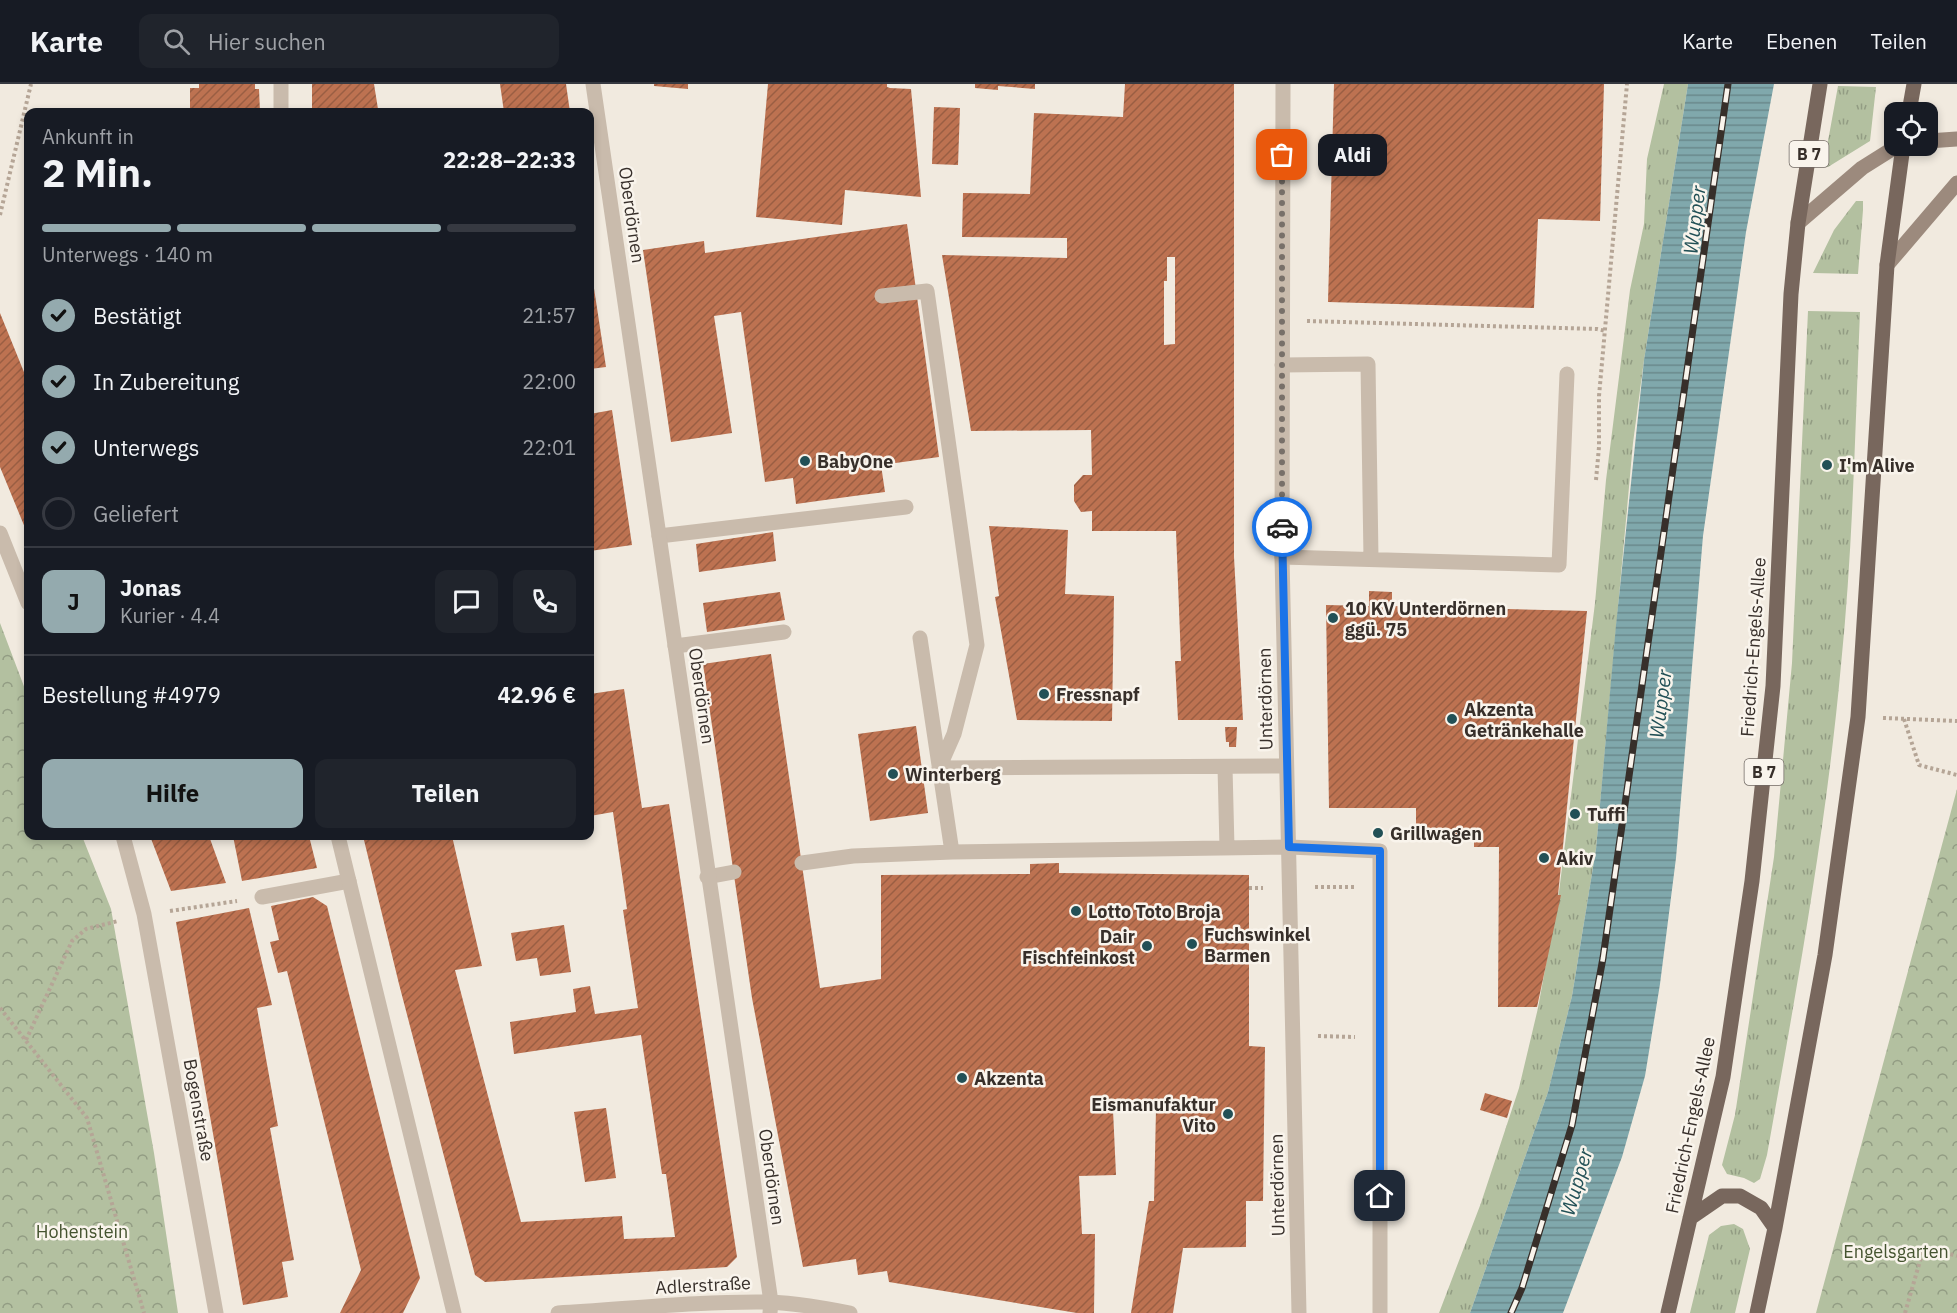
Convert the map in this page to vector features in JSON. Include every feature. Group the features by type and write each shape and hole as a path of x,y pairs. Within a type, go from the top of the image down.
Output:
{"main road":[{"name":"Friedrich-Engels-Allee","path":"1668,1313 1723,1077 1752,881 1773,686 1791,294 1798,223 1820,84"},
{"path":"1911,102 1914,84"},
{"path":"1938,141 1957,140"},
{"path":"1798,223 1862,168 1884,155"},
{"path":"1757,1313 1775,1228 1825,955 1858,717 1887,265 1902,156"},
{"path":"1887,265 1957,183"},
{"path":"1690,1218 1722,1196 1740,1196 1761,1208 1775,1228"}],"street":[{"path":"281,84 281,108"},
{"name":"Oberdörnen","path":"592,84 770,1308"},
{"name":"Unterdörnen","path":"1283,84 1282,557 1299,1313"},
{"path":"882,296 927,291 977,645 954,734 939,768"},
{"path":"1282,364 1368,364 1371,558"},
{"path":"1282,557 1559,565 1567,374"},
{"path":"659,536 906,507"},
{"path":"0,533 24,593"},
{"path":"675,646 784,632"},
{"path":"920,638 952,852"},
{"path":"1225,766 1227,848"},
{"path":"939,768 1286,766"},
{"name":"Bogenstraße","path":"124,840 144,914 216,1313"},
{"path":"339,840 454,1313"},
{"path":"802,863 872,855 952,852 1289,847 1380,851 1380,1313"},
{"path":"707,877 734,872"},
{"path":"262,897 350,881"},
{"name":"Adlerstraße","path":"558,1313 735,1302 770,1308 806,1305 850,1313"}],"path":[{"path":"25,108 31,84"},
{"path":"1596,480 1599,447 1599,396 1627,84"},
{"path":"0,215 24,114"},
{"path":"1281,321 1606,331"},
{"path":"1858,717 1957,721"},
{"path":"1904,718 1919,765 1957,775"},
{"path":"26,1040 72,941 86,929 144,914 262,897"},
{"path":"0,1008 87,1118 144,1313"},
{"path":"1905,1313 1924,1247 1957,1256"}],"green space":[{"path":"1664,84 1688,84 1633,443 1596,849 1572,996 1548,1092 1470,1313 1439,1313 1481,1203 1519,1088 1538,1008 1559,892 1595,603 1606,480 1630,290 1644,224 1647,159"},
{"path":"1838,86 1876,87 1870,141 1825,167 1824,163"},
{"path":"1856,201 1863,201 1858,274 1813,273 1834,230"},
{"path":"1808,311 1860,312 1848,577 1835,727 1809,911 1767,1155 1760,1179 1754,1183 1727,1174 1722,1165 1735,1115 1774,857 1792,663"},
{"name":"Hohenstein","path":"0,623 24,686 24,840 84,840 111,909 154,1153 178,1313 0,1313"},
{"name":"Engelsgarten","path":"1957,789 1957,1313 1816,1313"},
{"path":"1734,1224 1743,1229 1750,1249 1735,1313 1690,1313 1709,1235 1721,1226"}],"water":[{"name":"Wupper","path":"1688,84 1774,84 1746,232 1703,536 1676,858 1660,984 1645,1076 1622,1157 1563,1313 1470,1313 1548,1092 1572,996 1596,849 1616,625 1644,360"}],"building":[{"path":"199,84 255,84 255,89 259,89 260,108 190,108 190,88 199,88"},
{"path":"312,84 374,84 378,108 312,108"},
{"path":"500,84 566,84 569,108 503,108"},
{"path":"654,84 688,84 688,89 654,86"},
{"path":"768,84 887,84 890,88 911,89 921,197 845,190 842,225 756,217"},
{"path":"975,84 1035,84 1035,89 998,86 998,90 975,88"},
{"path":"1125,84 1234,84 1234,557 1243,720 1178,720 1175,661 1181,661 1176,531 1092,531 1092,511 1081,512 1074,501 1074,485 1083,475 1092,475 1091,430 971,431 942,255 1067,258 1067,238 962,237 963,193 1030,194 1034,113 1123,117","holes":["1167,257 1175,257 1175,344 1164,345 1164,281 1167,281"]},
{"path":"1334,84 1604,84 1600,221 1538,219 1534,308 1328,302"},
{"path":"934,107 960,108 958,165 932,164"},
{"path":"907,224 939,457 881,465 885,492 796,504 793,478 765,482 741,312 714,316 732,433 671,442 643,250 704,241 705,253"},
{"path":"594,288 606,367 594,368"},
{"path":"0,313 24,372 24,525 0,467"},
{"path":"612,410 632,545 594,550 594,413"},
{"path":"989,526 1068,530 1065,594 1114,596 1112,721 1017,720 995,597 999,596"},
{"path":"773,532 776,561 699,572 696,544"},
{"name":"Akzenta Getränkehalle","path":"1369,591 1392,592 1392,606 1587,611 1558,895 1561,895 1537,1007 1498,1007 1499,847 1474,847 1474,836 1416,836 1416,808 1329,808 1326,605 1369,606"},
{"path":"780,592 785,620 707,632 703,603"},
{"name":"Akzenta","path":"771,654 820,988 881,979 881,875 1030,874 1030,864 1059,863 1059,873 1249,875 1249,1046 1265,1047 1263,1201 1246,1201 1246,1247 1183,1248 1173,1313 1131,1313 1149,1201 1154,1201 1156,1109 1113,1110 1116,1175 1079,1176 1082,1234 1095,1234 1094,1313 1077,1313 889,1282 887,1271 858,1275 856,1259 803,1267 752,998 703,664"},
{"path":"624,689 642,808 669,804 737,1257 727,1267 485,1282 475,1275 364,840 453,840 482,966 455,970 521,1222 622,1216 624,1239 675,1237 666,1174 662,1174 641,1035 514,1054 510,1022 576,1012 573,989 590,986 595,1014 638,1008 623,910 627,909 613,812 594,815 594,693"},
{"name":"Winterberg","path":"916,726 928,813 870,821 858,734"},
{"path":"1225,727 1237,727 1236,747 1229,747 1229,742 1226,742"},
{"path":"152,840 210,840 226,883 171,891"},
{"path":"234,840 310,840 317,868 242,881"},
{"path":"313,897 327,906 420,1278 403,1313 340,1313 361,1270 287,971 278,973 270,942 279,940 271,906"},
{"path":"249,908 272,1005 257,1008 278,1126 270,1128 294,1260 282,1262 288,1297 243,1305 176,922"},
{"path":"564,925 571,972 540,976 537,958 516,961 511,933"},
{"path":"1485,1093 1512,1101 1507,1118 1480,1110"},
{"path":"606,1108 616,1178 585,1182 574,1112"}],"railway":[{"path":"1511,1313 1522,1288 1572,1125 1603,958 1728,84"}],"way so far":[{"path":"1282,155 1282,527"}],"place":[{"name":"Aldi","path":"1282,155"},
{"name":"BabyOne","path":"805,461"},
{"name":"I'm Alive","path":"1827,465"},
{"name":"10 KV Unterdörnen ggü. 75","path":"1333,618"},
{"name":"Fressnapf","path":"1044,694"},
{"name":"Akzenta Getränkehalle","path":"1452,719"},
{"name":"Winterberg","path":"893,774"},
{"name":"Tuffi","path":"1575,814"},
{"name":"Grillwagen","path":"1378,833"},
{"name":"Akiv","path":"1544,858"},
{"name":"Lotto Toto Broja","path":"1076,911"},
{"name":"Fuchswinkel Barmen","path":"1192,944"},
{"name":"Dair Fischfeinkost","path":"1147,946"},
{"name":"Akzenta","path":"962,1078"},
{"name":"Eismanufaktur Vito","path":"1228,1114"}],"route":[{"path":"1282,527 1289,847 1380,851 1380,1196"}]}
